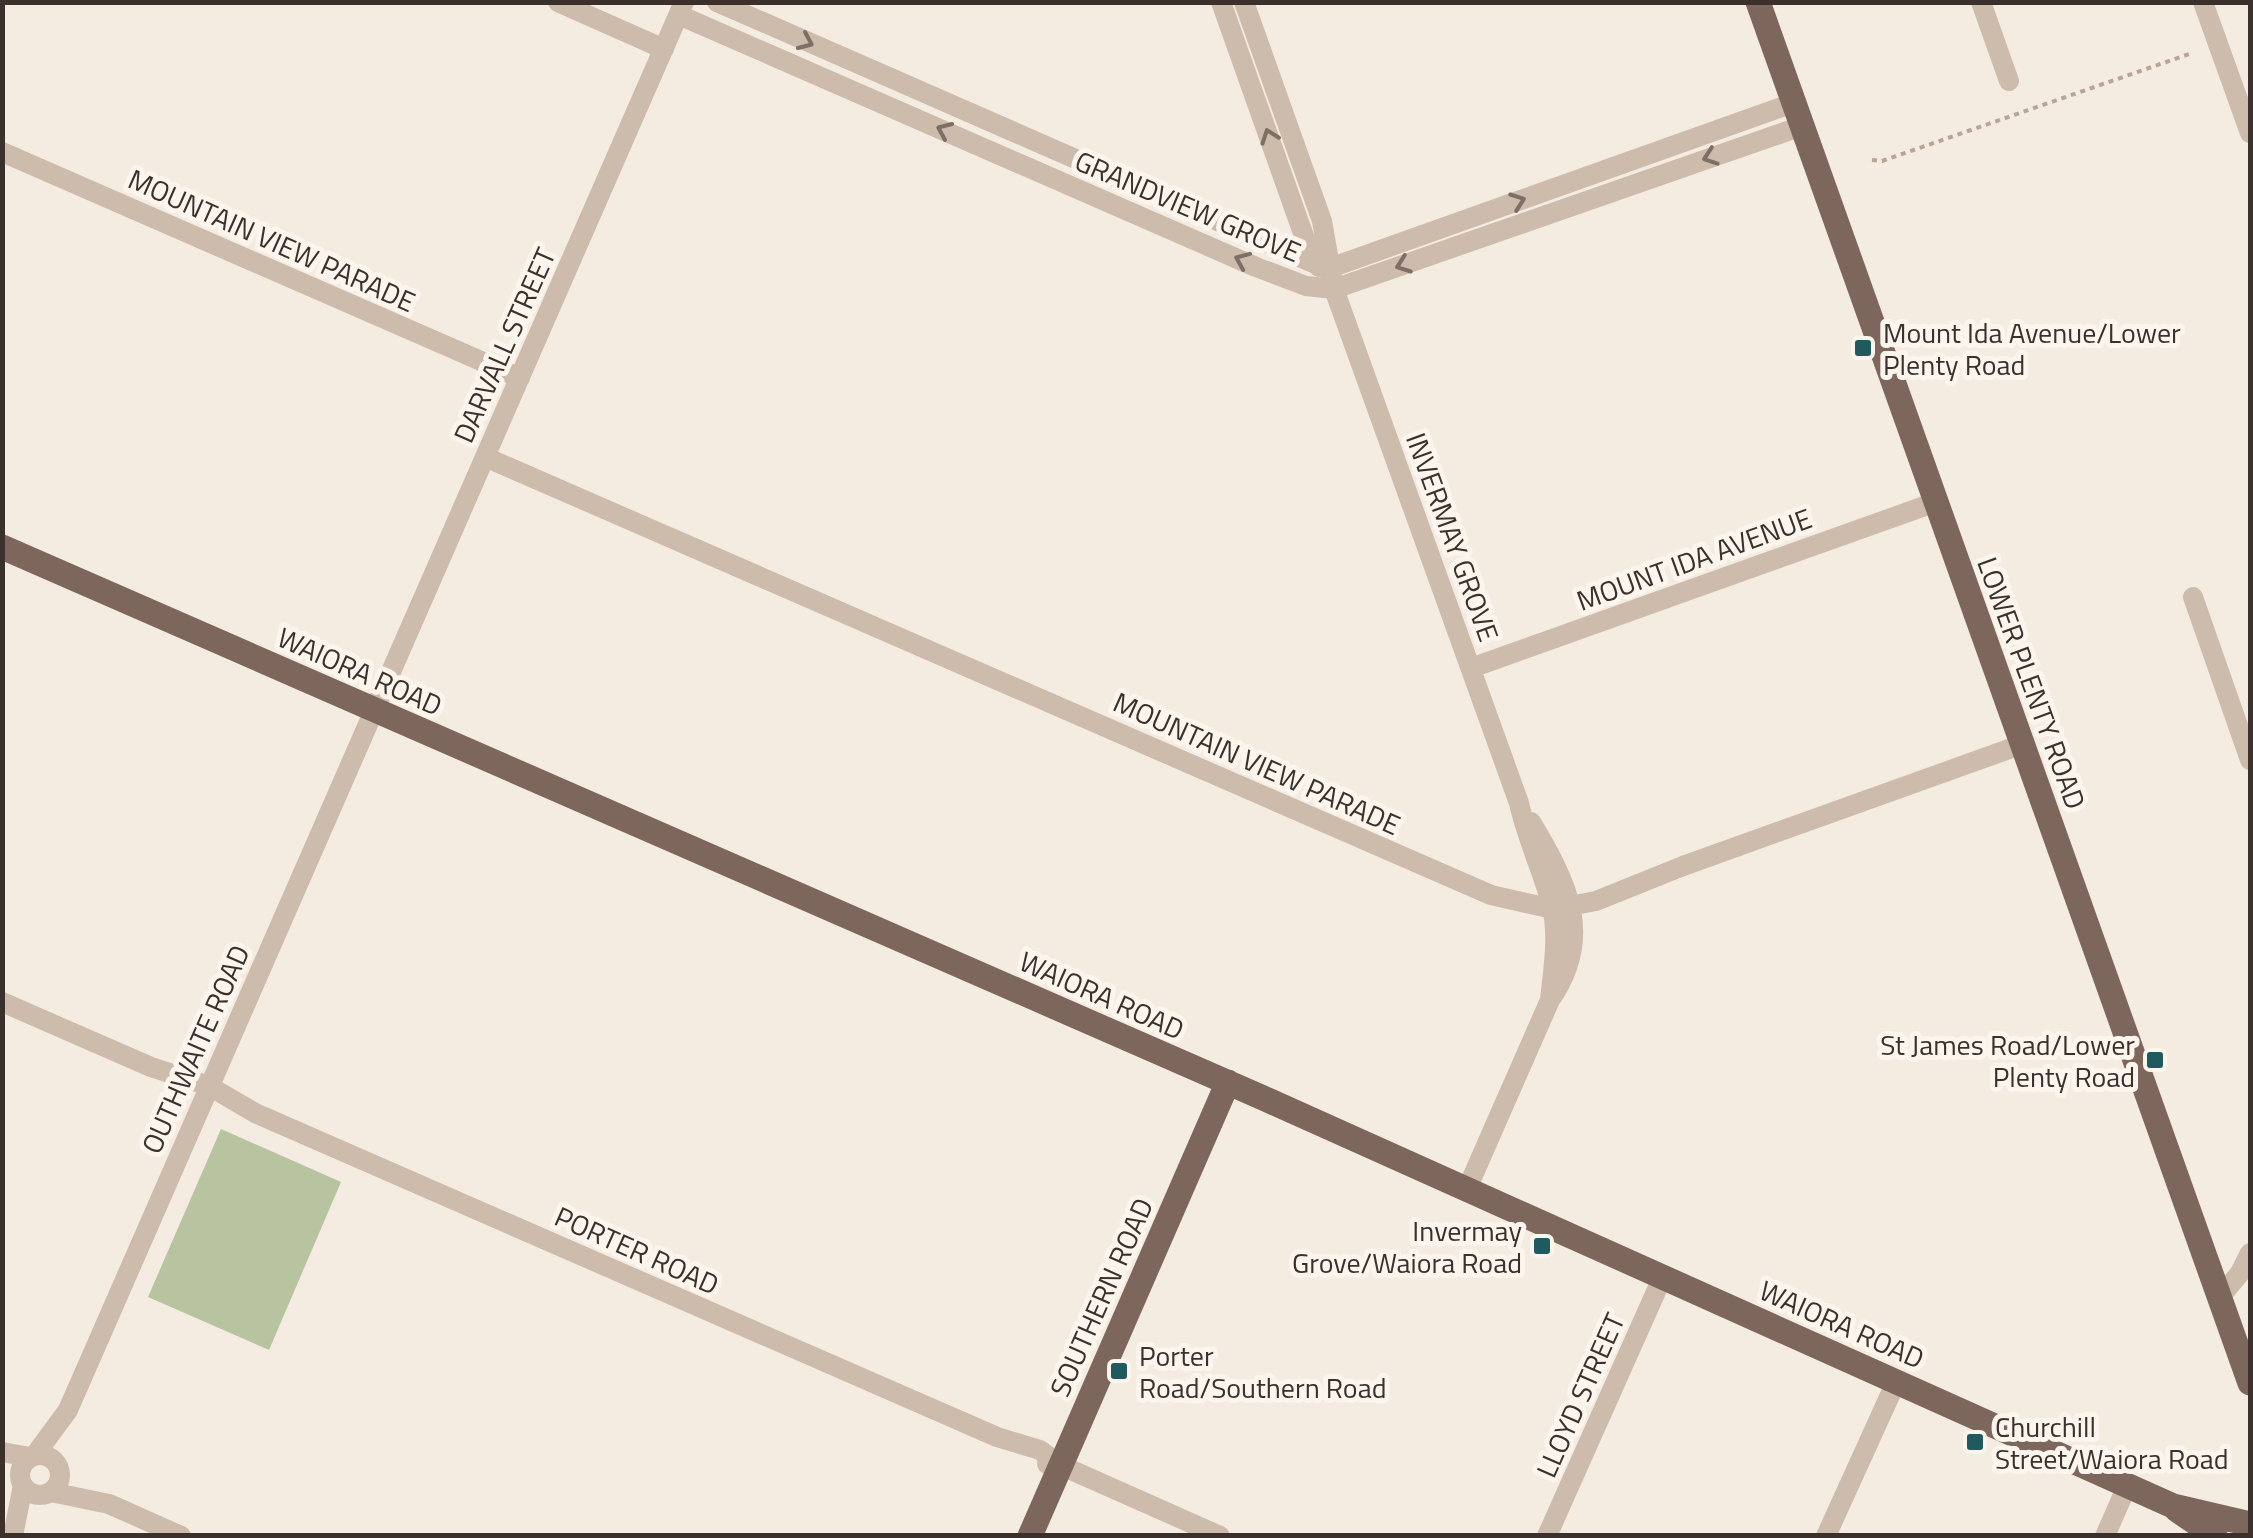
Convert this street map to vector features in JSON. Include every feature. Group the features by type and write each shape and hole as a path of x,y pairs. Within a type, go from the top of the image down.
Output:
{"main road":[{"name":"LOWER PLENTY ROAD","path":"1758,2 2250,1383"},
{"name":"WAIORA ROAD","path":"2,547 1228,1082 2219,1526 2250,1524"},
{"name":"SOUTHERN ROAD","path":"1030,1536 1228,1082"},
{"path":"2219,1526 2250,1510"}],"street":[{"path":"558,2 664,50"},
{"name":"GRANDVIEW GROVE","path":"717,2 1325,266 1798,114"},
{"name":"INVERMAY GROVE","path":"1221,2 1310,253 1325,266"},
{"name":"INVERMAY GROVE","path":"1244,2 1322,221 1325,266 1520,803 1531,851 1575,940 1565,979 1550,1000 1467,1189"},
{"path":"1981,2 2008,80"},
{"path":"2203,2 2250,133"},
{"name":"DARVALL STREET","path":"374,710 682,8"},
{"name":"GRANDVIEW GROVE","path":"682,8 1256,267 1306,286 1334,289"},
{"path":"1334,289 1798,114"},
{"name":"MOUNTAIN VIEW PARADE","path":"2,152 520,378"},
{"name":"MOUNTAIN VIEW PARADE","path":"485,457 1491,895 1562,908"},
{"name":"MOUNT IDA AVENUE","path":"1470,668 1936,502"},
{"path":"2193,596 2250,760"},
{"name":"OUTHWAITE ROAD","path":"58,1467 68,1410 374,710"},
{"path":"1562,908 1596,901 2023,744"},
{"name":"PORTER ROAD","path":"2,1002 997,1438 1040,1450 1060,1465 1220,1536"},
{"path":"2220,1297 2240,1273 2250,1252"},
{"name":"LLOYD STREET","path":"1547,1536 1663,1276"},
{"path":"1826,1536 1896,1382"},
{"name":"OUTHWAITE ROAD","path":"33,1456 68,1410"},
{"path":"2,1452 48,1456 109,1504 181,1536"},
{"path":"14,1536 22,1467 33,1456"},
{"path":"2,1466 33,1493 109,1504"},
{"path":"14,1536 59,1482 58,1467"},
{"path":"2105,1536 2127,1486"}],"path":[{"path":"1872,160 1882,161 2192,53"}],"green space":[{"path":"221,1129 341,1182 269,1350 148,1297"}],"place":[{"name":"Mount Ida Avenue/Lower Plenty Road","path":"1863,348"},
{"name":"St James Road/Lower Plenty Road","path":"2155,1060"},
{"name":"Invermay Grove/Waiora Road","path":"1542,1246"},
{"name":"Porter Road/Southern Road","path":"1119,1371"},
{"name":"Churchill Street/Waiora Road","path":"1975,1442"}]}
